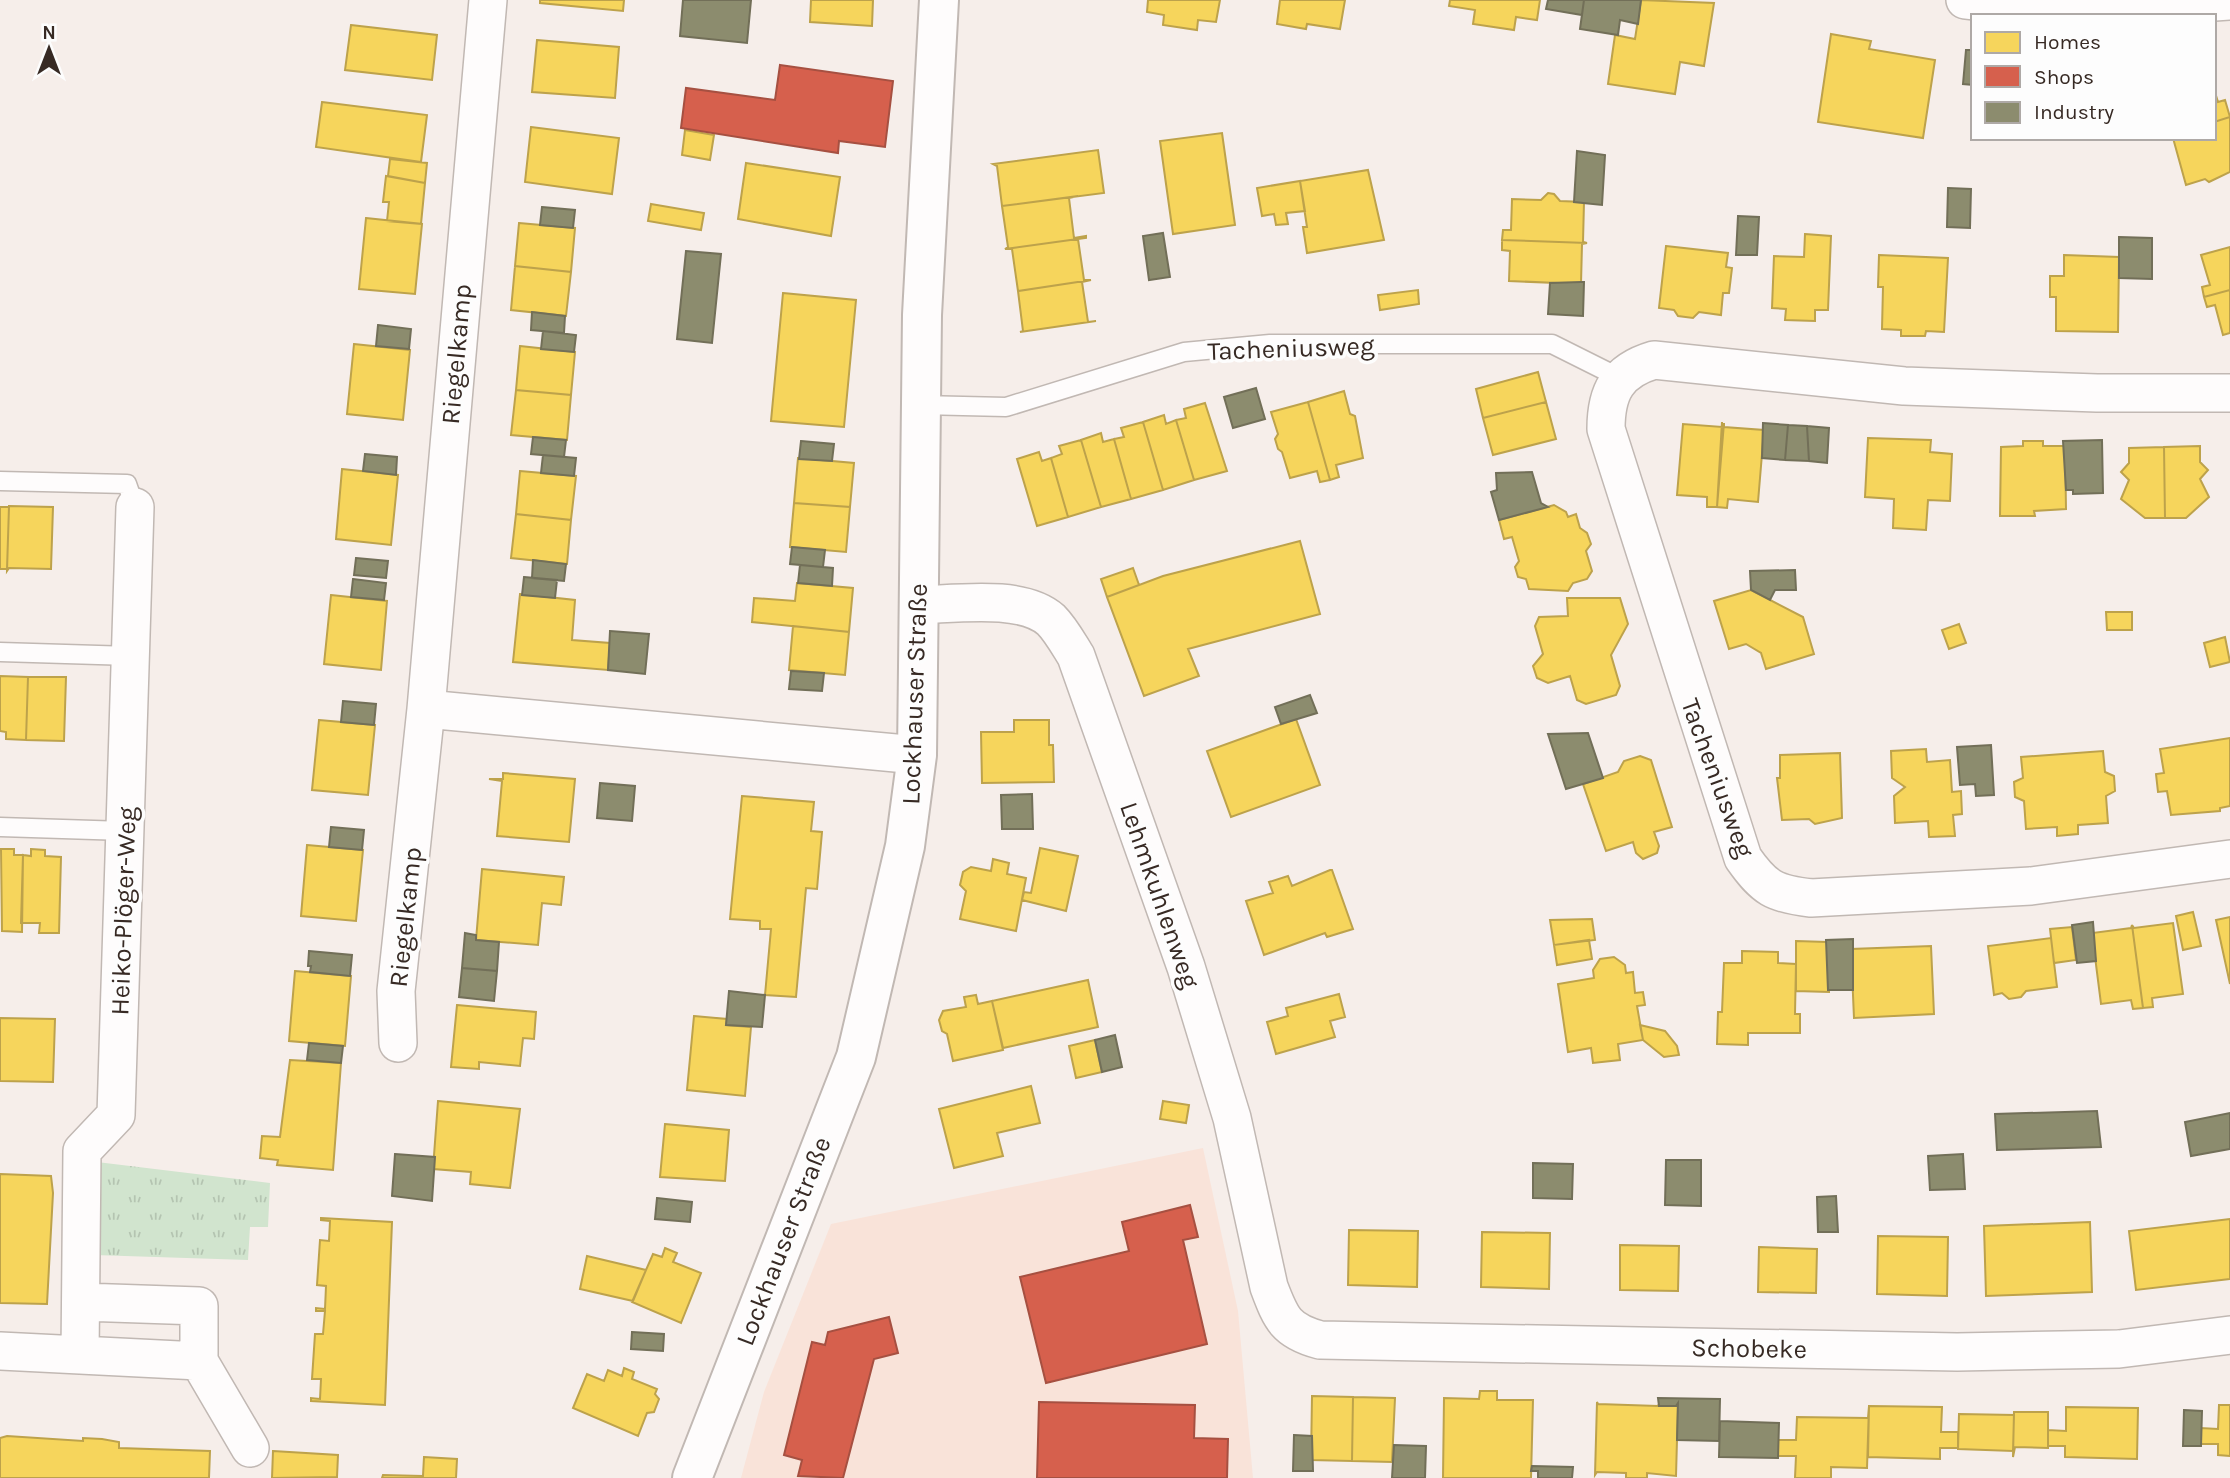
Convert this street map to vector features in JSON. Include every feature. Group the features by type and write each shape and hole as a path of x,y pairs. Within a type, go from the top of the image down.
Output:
{"street":[{"name":"Riegelkamp","path":"398,1042 396,992 426,709 488,0"},
{"name":"Lockhauser Straße","path":"692,1478 856,1057 905,846 917,755 920,405 939,0"},
{"path":"1965,0 2001,5 2158,5 2230,1"},
{"path":"1620,378 1633,367 1654,360 1904,386 2097,393 2230,393"},
{"name":"Tacheniusweg","path":"1620,378 1606,407 1606,429 1743,858 1761,884 1786,895 1824,897 2031,886 2230,859"},
{"name":"Heiko-Plöger-Weg","path":"80,1355 82,1151 116,1115 135,507"},
{"name":"Lehmkuhlenweg","path":"919,605 987,603 1024,607 1051,620 1076,656 1186,967 1235,1128 1269,1287 1278,1311"},
{"path":"426,709 917,755"},
{"path":"82,1302 199,1306 199,1361 250,1448"},
{"name":"Schobeke","path":"1278,1311 1295,1333 1320,1340 1957,1352 2119,1349 2230,1335"},
{"path":"0,1351 199,1361"}],"lane":[{"name":"Tacheniusweg","path":"920,405 1006,407 1184,352 1270,344 1552,344 1620,378"},
{"path":"0,481 127,484 135,507"},
{"path":"0,652 131,656"},
{"path":"0,827 125,831"}],"shaded area":[{"path":"1203,1148 1238,1311 1253,1478 741,1478 764,1392 831,1224"}],"green space":[{"path":"97,1162 270,1183 268,1227 250,1227 248,1260 94,1255"}],"building: Homes":[{"path":"540,0 624,0 623,11 540,3"},
{"path":"811,0 873,0 872,26 810,22"},
{"path":"1148,0 1220,0 1216,22 1198,20 1197,30 1163,25 1164,15 1147,12"},
{"path":"1280,0 1345,0 1340,29 1307,24 1306,29 1277,24"},
{"path":"1450,0 1540,0 1537,20 1516,17 1514,30 1473,24 1475,10 1449,6"},
{"path":"1641,0 1714,3 1704,66 1680,62 1675,94 1608,84 1615,35 1635,39"},
{"path":"351,25 437,35 432,80 345,70"},
{"path":"1831,34 1871,41 1869,49 1935,60 1923,138 1818,122"},
{"path":"537,40 619,47 615,98 532,92"},
{"path":"2216,96 2218,102 2225,100 2230,117 2216,121"},
{"path":"322,102 427,115 421,162 316,147"},
{"path":"2230,117 2230,172 2209,182 2205,179 2186,185 2174,140 2216,140 2216,121"},
{"path":"531,127 619,138 612,194 525,182"},
{"path":"685,130 714,135 710,160 682,155"},
{"path":"1222,133 1235,225 1173,234 1160,141"},
{"path":"1098,150 1104,193 1002,206 997,166 993,164"},
{"path":"390,159 427,163 425,183 388,176"},
{"path":"746,163 840,177 831,236 738,219"},
{"path":"1368,170 1384,240 1307,253 1303,227 1307,227 1300,181"},
{"path":"386,176 425,183 421,224 387,221 389,202 383,202"},
{"path":"1300,181 1305,211 1286,213 1288,224 1276,225 1274,214 1262,216 1257,188"},
{"path":"1548,193 1554,194 1560,201 1584,202 1583,242 1587,243 1502,240 1503,230 1511,230 1512,199 1541,200"},
{"path":"1078,196 1069,198 1074,238 1086,238 1005,249 1008,247 1002,206"},
{"path":"651,204 704,213 701,230 648,221"},
{"path":"366,218 422,224 415,294 359,289"},
{"path":"519,223 575,228 571,272 515,266"},
{"path":"1805,234 1831,236 1828,310 1815,310 1815,321 1785,320 1786,309 1772,308 1774,256 1804,257"},
{"path":"1085,238 1078,239 1084,280 1091,280 1018,291 1012,249 1006,249"},
{"path":"1502,240 1587,243 1582,244 1581,284 1509,281 1510,251 1502,250"},
{"path":"1666,246 1728,253 1726,267 1732,268 1729,293 1723,293 1721,315 1699,312 1693,318 1678,316 1674,310 1659,308"},
{"path":"2230,247 2230,290 2204,297 2202,287 2210,285 2201,255"},
{"path":"1879,255 1948,258 1944,332 1926,331 1925,336 1901,336 1901,330 1882,329 1883,287 1878,287"},
{"path":"2064,255 2119,257 2118,332 2056,331 2056,297 2050,297 2050,276 2064,276"},
{"path":"515,266 571,272 566,316 511,310"},
{"path":"1091,280 1082,282 1088,322 1096,321 1020,332 1023,331 1018,291"},
{"path":"1418,290 1419,304 1380,310 1378,295"},
{"path":"2230,290 2230,333 2223,335 2215,305 2207,307 2204,297"},
{"path":"783,293 856,300 844,427 771,421"},
{"path":"354,344 410,350 403,420 347,414"},
{"path":"520,346 575,352 571,395 516,390"},
{"path":"1538,372 1546,402 1483,418 1476,389"},
{"path":"516,390 571,395 567,440 511,435"},
{"path":"1344,391 1350,414 1355,416 1363,458 1336,465 1339,477 1330,480 1308,402"},
{"path":"1308,402 1330,480 1320,482 1317,471 1290,478 1275,439 1278,434 1271,412"},
{"path":"1546,402 1556,439 1493,455 1483,418"},
{"path":"1205,403 1227,471 1194,480 1176,420 1186,418 1184,409"},
{"path":"1164,415 1166,424 1176,420 1194,480 1163,490 1143,422"},
{"path":"1143,422 1163,490 1131,499 1114,439 1124,437 1121,428"},
{"path":"1724,423 1724,427 1764,430 1758,502 1728,499 1727,508 1717,507"},
{"path":"1683,424 1722,427 1717,507 1707,507 1707,497 1677,495"},
{"path":"1101,433 1103,442 1114,439 1131,499 1101,507 1081,440"},
{"path":"1868,438 1931,440 1930,452 1952,454 1950,501 1928,500 1926,530 1893,528 1894,499 1865,497"},
{"path":"1081,440 1101,507 1068,517 1051,458 1062,454 1059,446"},
{"path":"2023,441 2043,441 2043,446 2065,446 2066,509 2034,511 2035,516 2000,516 2001,447 2023,446"},
{"path":"2200,446 2200,462 2208,470 2200,479 2209,497 2186,518 2165,518 2164,447"},
{"path":"2164,447 2165,518 2145,518 2121,499 2129,480 2121,472 2129,463 2129,448"},
{"path":"1039,452 1042,461 1051,458 1068,517 1037,526 1017,459"},
{"path":"798,458 854,463 850,507 794,503"},
{"path":"342,469 398,475 391,545 336,539"},
{"path":"520,471 576,476 571,520 516,514"},
{"path":"794,503 850,507 846,552 790,547"},
{"path":"1554,505 1566,512 1568,517 1576,514 1580,528 1587,533 1591,544 1586,551 1592,571 1587,579 1573,583 1568,591 1529,589 1526,579 1518,577 1515,567 1519,561 1512,537 1504,539 1499,520"},
{"path":"9,506 53,507 51,569 9,568 7,571"},
{"path":"0,507 9,507 7,569 0,569"},
{"path":"516,514 571,520 567,564 511,558"},
{"path":"1300,541 1320,614 1188,649 1199,676 1144,696 1107,597 1163,576"},
{"path":"1133,568 1139,585 1107,597 1101,579"},
{"path":"797,583 853,588 849,632 752,622 754,598 795,601"},
{"path":"1751,590 1803,617 1814,654 1766,669 1761,653 1746,644 1729,649 1714,601"},
{"path":"520,594 575,600 572,640 610,643 608,670 513,662"},
{"path":"331,595 387,601 381,670 324,664"},
{"path":"1567,598 1620,598 1628,624 1611,655 1620,686 1616,695 1586,704 1577,700 1570,676 1548,683 1537,678 1533,666 1543,654 1535,626 1539,617 1568,616"},
{"path":"2106,612 2132,612 2132,630 2107,630"},
{"path":"1959,624 1966,643 1949,649 1942,630"},
{"path":"793,626 849,632 845,675 789,670"},
{"path":"2225,637 2230,662 2210,667 2204,643"},
{"path":"0,676 28,677 26,740 6,739 6,732 0,731"},
{"path":"28,677 66,677 64,741 26,740"},
{"path":"1296,719 1320,785 1231,817 1207,751"},
{"path":"319,720 375,725 368,795 312,790"},
{"path":"1014,720 1049,720 1054,782 982,783 981,732 1014,732"},
{"path":"2230,738 2230,806 2220,808 2220,811 2171,815 2167,791 2158,792 2156,774 2164,773 2160,749"},
{"path":"1926,749 1927,762 1950,760 1952,792 1961,791 1962,814 1953,815 1955,836 1929,837 1928,821 1895,823 1894,796 1905,787 1892,778 1891,751"},
{"path":"2103,751 2105,772 2114,776 2115,791 2106,796 2108,823 2078,825 2078,834 2057,836 2057,827 2026,829 2024,801 2015,797 2014,782 2023,778 2021,757"},
{"path":"1840,753 1842,818 1815,824 1809,819 1782,820 1777,778 1780,778 1780,755"},
{"path":"1640,756 1651,760 1672,827 1654,832 1659,846 1657,853 1643,859 1636,853 1633,842 1606,851 1583,784 1618,772 1624,761"},
{"path":"503,773 575,779 569,842 497,836 502,781 489,779 503,779"},
{"path":"742,796 814,802 811,831 822,832 817,889 806,888 796,997 765,995 771,929 760,929 760,921 730,919"},
{"path":"307,845 363,850 356,921 301,916"},
{"path":"1040,848 1078,856 1066,911 1022,900 1024,892 1031,893"},
{"path":"1,849 14,849 14,855 23,855 22,932 2,931"},
{"path":"31,849 45,850 45,856 61,857 59,933 39,933 40,923 21,923 23,855 31,856"},
{"path":"993,859 1009,863 1007,874 1026,878 1016,931 960,919 966,891 960,885 963,872 971,867 991,871"},
{"path":"482,869 564,877 561,905 542,903 538,945 476,940"},
{"path":"1330,870 1353,929 1327,937 1325,933 1264,955 1246,901 1273,893 1269,882 1288,876 1292,886"},
{"path":"2193,912 2201,946 2183,950 2176,916"},
{"path":"2230,917 2230,984 2216,920"},
{"path":"1592,919 1595,940 1554,945 1550,920"},
{"path":"2173,923 2183,994 2152,998 2153,1007 2143,1008 2132,925 2134,928"},
{"path":"2132,925 2143,1008 2133,1009 2131,1000 2101,1004 2092,933 2131,928"},
{"path":"2072,927 2076,960 2054,963 2050,929"},
{"path":"2051,938 2057,987 2026,991 2021,997 2009,999 2002,993 1994,995 1988,946"},
{"path":"1589,940 1592,959 1557,965 1554,945"},
{"path":"1796,941 1827,942 1829,992 1796,991"},
{"path":"1931,946 1934,1014 1854,1018 1851,949"},
{"path":"1742,951 1778,952 1778,963 1796,964 1795,1014 1800,1014 1800,1033 1748,1033 1748,1045 1717,1044 1718,1012 1722,1012 1724,963 1742,963"},
{"path":"1614,957 1625,965 1626,973 1633,972 1635,993 1643,992 1645,1005 1637,1006 1643,1040 1618,1044 1620,1060 1593,1063 1591,1048 1568,1052 1558,984 1594,978 1593,970 1600,959"},
{"path":"295,971 351,976 345,1046 289,1041"},
{"path":"1088,980 1098,1027 1003,1048 992,1001"},
{"path":"1339,994 1345,1017 1330,1021 1335,1037 1276,1054 1267,1022 1288,1016 1286,1008"},
{"path":"976,995 978,1004 992,1001 1003,1050 953,1061 947,1034 942,1031 939,1020 943,1011 966,1007 964,997"},
{"path":"457,1005 536,1012 534,1039 523,1038 520,1066 479,1062 479,1069 451,1067"},
{"path":"694,1016 727,1019 726,1025 751,1027 745,1096 687,1090"},
{"path":"0,1018 55,1019 53,1082 0,1081"},
{"path":"1640,1025 1665,1031 1677,1046 1679,1055 1664,1057 1643,1040"},
{"path":"1095,1040 1102,1072 1076,1078 1069,1046"},
{"path":"290,1060 341,1063 333,1170 277,1165 278,1160 260,1158 262,1136 280,1137"},
{"path":"1031,1086 1040,1123 997,1133 1003,1156 954,1168 939,1109"},
{"path":"438,1101 520,1109 510,1188 470,1184 471,1172 433,1169"},
{"path":"1163,1101 1189,1105 1186,1123 1160,1119"},
{"path":"665,1124 729,1130 725,1181 660,1177"},
{"path":"0,1174 51,1176 53,1193 47,1304 0,1303"},
{"path":"321,1218 392,1222 385,1405 311,1401 311,1398 320,1399 321,1379 312,1379 315,1334 323,1334 325,1311 316,1311 316,1308 325,1309 326,1286 317,1285 320,1240 329,1241 330,1221"},
{"path":"2230,1219 2230,1279 2136,1290 2129,1231"},
{"path":"2090,1222 2092,1292 1986,1296 1984,1226"},
{"path":"1349,1230 1418,1231 1417,1287 1348,1285"},
{"path":"1482,1232 1550,1233 1549,1289 1481,1287"},
{"path":"1878,1236 1948,1237 1947,1296 1877,1294"},
{"path":"1620,1245 1679,1246 1678,1291 1620,1290"},
{"path":"1759,1247 1817,1249 1816,1293 1758,1292"},
{"path":"665,1248 677,1253 673,1262 701,1273 681,1323 632,1302 653,1254 662,1257"},
{"path":"587,1256 646,1270 633,1301 580,1289"},
{"path":"624,1368 634,1372 632,1379 657,1389 655,1394 659,1399 654,1412 647,1413 638,1436 573,1408 587,1374 604,1381 608,1370 622,1376"},
{"path":"1480,1391 1497,1391 1497,1400 1533,1400 1531,1478 1443,1478 1444,1398 1479,1399"},
{"path":"1312,1396 1353,1397 1352,1461 1311,1460"},
{"path":"1353,1397 1395,1398 1392,1462 1352,1461"},
{"path":"1597,1402 1658,1406 1660,1402 1659,1406 1676,1406 1678,1403 1676,1476 1647,1473 1647,1478 1626,1478 1626,1473 1597,1472 1595,1475"},
{"path":"2219,1405 2230,1405 2230,1456 2218,1455 2218,1444 2201,1444 2201,1428 2218,1429"},
{"path":"1869,1406 1867,1468 1831,1467 1831,1478 1795,1478 1796,1456 1778,1456 1778,1440 1796,1440 1797,1417 1868,1418"},
{"path":"1869,1406 1942,1407 1941,1432 1958,1432 1958,1448 1940,1448 1940,1459 1868,1457"},
{"path":"2066,1407 2138,1408 2137,1459 2065,1457 2065,1446 2048,1446 2048,1430 2066,1431"},
{"path":"2014,1412 2048,1412 2048,1448 2015,1447 2013,1457"},
{"path":"1959,1414 2014,1415 2013,1451 1958,1449"},
{"path":"7,1436 83,1441 83,1438 102,1439 119,1442 119,1448 210,1451 209,1478 0,1478 0,1438"},
{"path":"273,1451 338,1455 337,1477 272,1478"},
{"path":"424,1457 457,1459 456,1478 382,1478 383,1475 423,1476"}],"building: Shops":[{"path":"780,65 893,81 885,147 839,141 838,153 681,128 686,88 775,100"},
{"path":"1190,1205 1198,1237 1183,1240 1207,1344 1046,1383 1020,1277 1129,1251 1122,1222"},
{"path":"889,1317 898,1353 874,1359 843,1478 798,1476 802,1460 784,1455 812,1342 825,1345 828,1332"},
{"path":"1039,1402 1195,1405 1194,1438 1228,1439 1227,1478 1037,1478"}],"building: Industry":[{"path":"683,0 751,0 747,43 680,36"},
{"path":"1548,0 1584,0 1582,15 1546,9"},
{"path":"1584,0 1641,0 1638,24 1620,20 1618,35 1580,29"},
{"path":"1966,50 1971,50 1971,85 1963,84"},
{"path":"1577,151 1605,155 1602,205 1574,202"},
{"path":"1948,188 1971,189 1970,228 1947,227"},
{"path":"542,207 575,210 573,228 540,225"},
{"path":"1738,216 1759,217 1757,255 1736,255"},
{"path":"1163,233 1170,277 1149,280 1143,236"},
{"path":"2119,237 2152,238 2152,279 2119,278"},
{"path":"686,251 721,254 712,343 677,339"},
{"path":"1584,282 1583,316 1548,314 1550,283"},
{"path":"532,312 565,316 564,333 531,330"},
{"path":"378,325 411,329 409,349 376,346"},
{"path":"543,331 576,335 574,352 541,349"},
{"path":"1256,388 1265,419 1233,428 1224,397"},
{"path":"1763,423 1788,425 1785,460 1762,458"},
{"path":"1788,425 1807,426 1809,461 1785,460"},
{"path":"1807,426 1829,428 1827,463 1809,461"},
{"path":"533,437 566,440 564,457 531,454"},
{"path":"2102,440 2103,493 2073,494 2073,490 2066,490 2063,441"},
{"path":"801,441 834,444 832,461 799,459"},
{"path":"365,454 397,457 396,475 363,471"},
{"path":"543,455 576,458 574,476 541,473"},
{"path":"1532,472 1541,503 1548,507 1499,520 1491,492 1497,490 1496,473"},
{"path":"792,547 825,550 823,567 790,564"},
{"path":"356,558 388,561 386,578 354,575"},
{"path":"533,560 566,564 564,581 532,578"},
{"path":"800,565 833,568 832,586 798,583"},
{"path":"1795,570 1796,590 1775,590 1770,600 1751,590 1750,571"},
{"path":"524,577 557,580 555,598 522,595"},
{"path":"353,579 386,583 384,600 351,597"},
{"path":"610,631 649,634 645,674 608,670"},
{"path":"791,671 824,673 822,691 789,689"},
{"path":"1310,695 1317,713 1281,724 1275,707"},
{"path":"343,701 376,704 374,725 341,722"},
{"path":"1588,733 1603,778 1566,789 1548,734"},
{"path":"1991,745 1994,795 1976,796 1975,784 1960,785 1957,747"},
{"path":"600,783 635,786 632,821 597,818"},
{"path":"1032,794 1033,829 1002,829 1001,795"},
{"path":"331,827 364,830 362,850 329,847"},
{"path":"2093,922 2096,961 2077,963 2072,925"},
{"path":"465,933 476,935 476,940 499,942 497,971 462,968"},
{"path":"1853,939 1853,990 1828,990 1826,940"},
{"path":"309,951 352,955 350,976 310,972"},
{"path":"462,968 497,971 494,1001 459,997"},
{"path":"729,991 765,995 762,1027 726,1025"},
{"path":"1115,1035 1122,1067 1102,1072 1095,1040"},
{"path":"309,1043 343,1046 341,1063 307,1060"},
{"path":"2097,1111 2101,1147 1997,1150 1995,1114"},
{"path":"2230,1113 2230,1149 2191,1156 2185,1122"},
{"path":"395,1154 435,1157 432,1201 392,1196"},
{"path":"1963,1154 1965,1189 1930,1190 1928,1156"},
{"path":"1666,1160 1701,1160 1701,1206 1665,1205"},
{"path":"1533,1163 1573,1164 1572,1199 1533,1198"},
{"path":"1836,1196 1838,1232 1818,1232 1817,1197"},
{"path":"657,1198 692,1202 690,1222 655,1219"},
{"path":"632,1332 664,1334 663,1351 631,1349"},
{"path":"1658,1398 1720,1399 1719,1441 1677,1440 1678,1403 1676,1406 1659,1406"},
{"path":"2184,1410 2202,1411 2201,1446 2183,1446"},
{"path":"1720,1421 1779,1423 1778,1458 1719,1457"},
{"path":"1294,1435 1312,1436 1313,1471 1293,1471"},
{"path":"1394,1445 1426,1446 1425,1478 1392,1478"},
{"path":"1532,1466 1573,1467 1572,1478 1538,1478 1538,1471 1531,1471"}]}
